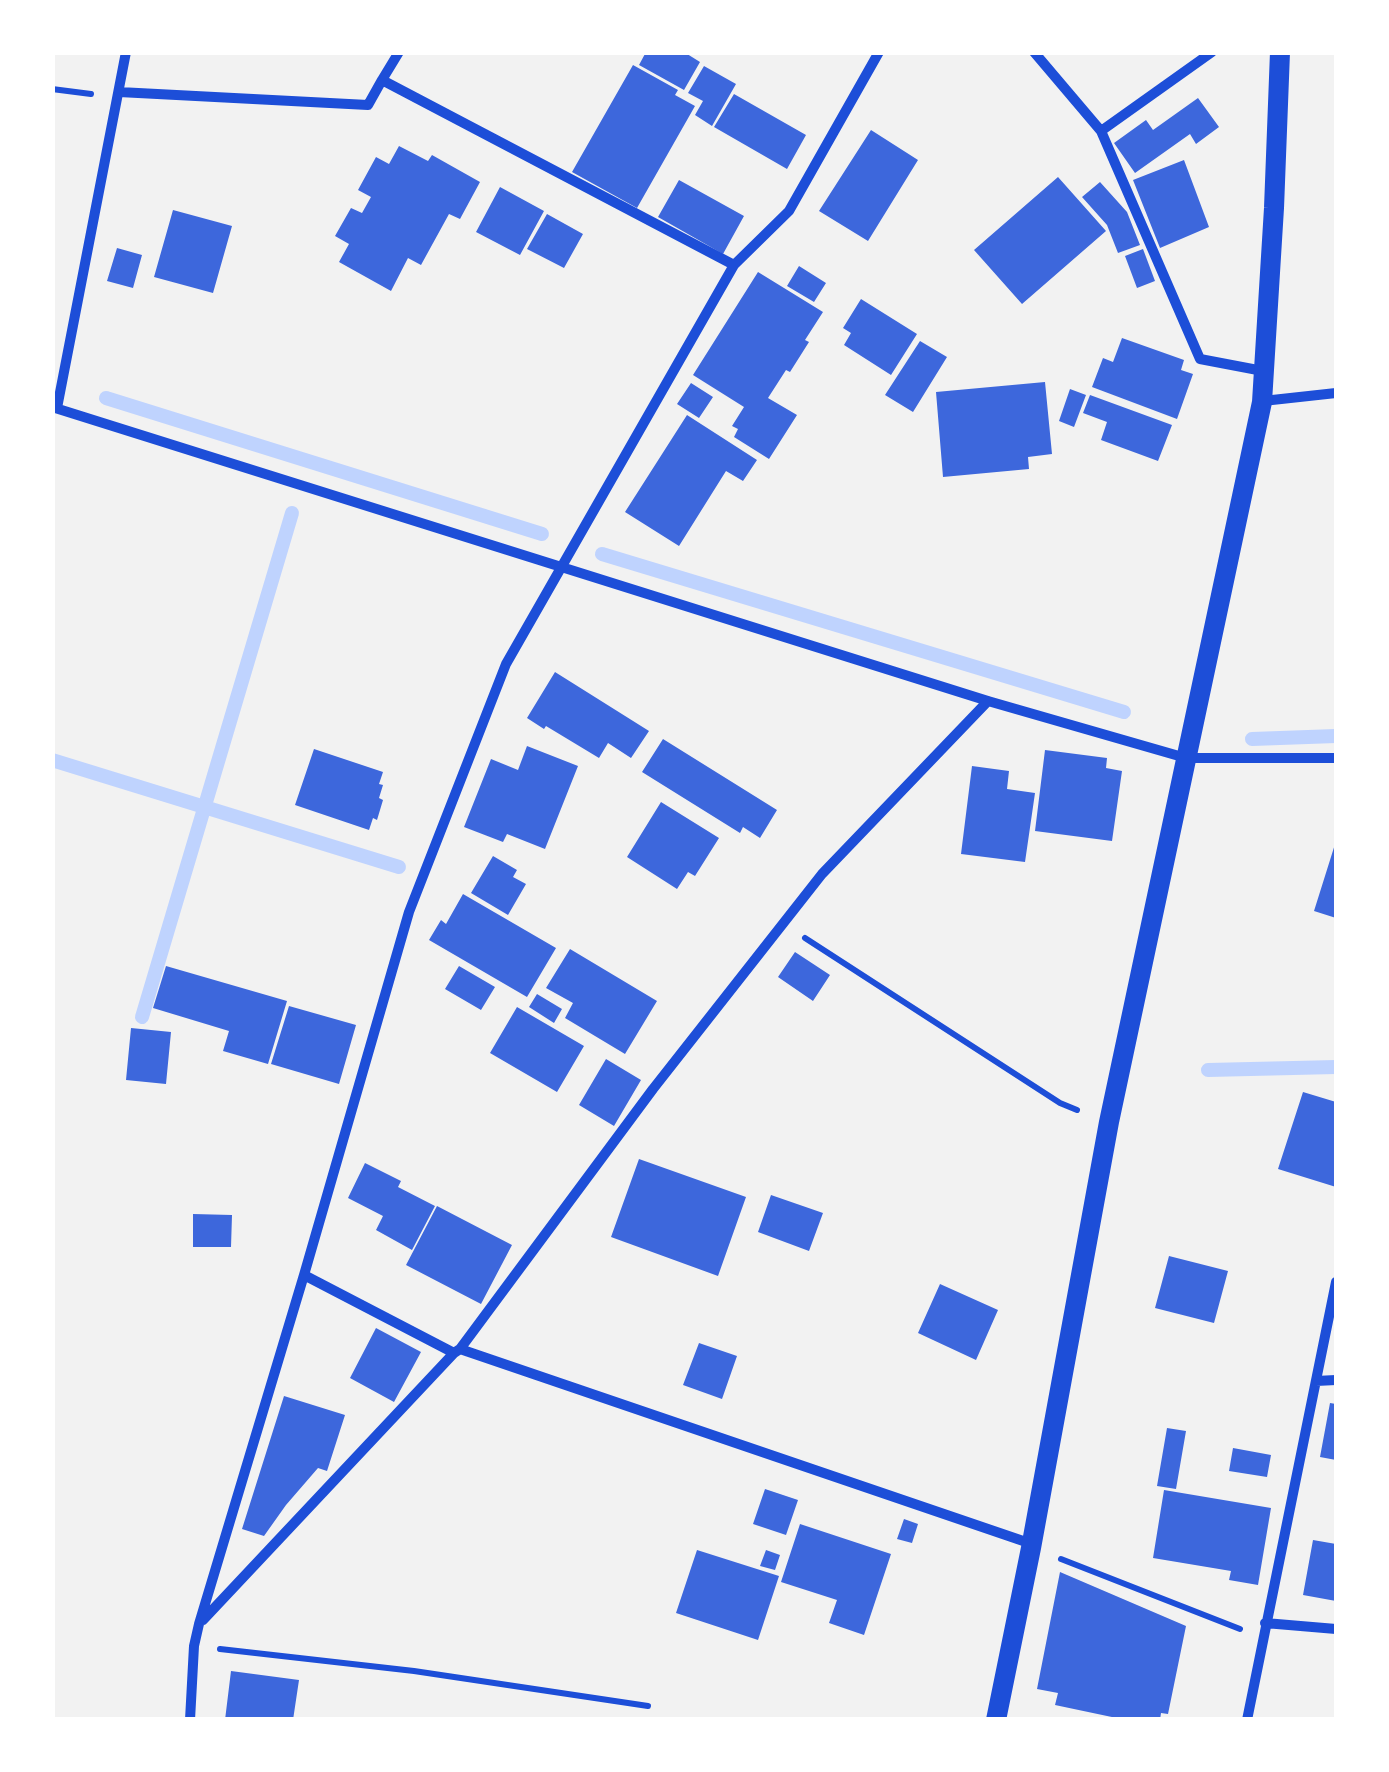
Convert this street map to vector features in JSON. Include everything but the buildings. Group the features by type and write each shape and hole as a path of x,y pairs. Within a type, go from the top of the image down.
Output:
{"main road":[{"path":"996,1720 1032,1546 1109,1122 1262,402 1280,52"}],"street":[{"path":"126,52 55,408 988,701 1186,758 1336,758"},
{"path":"119,92 368,105 399,52"},
{"path":"190,1720 199,1624 409,912 506,664 734,265 789,211 879,52"},
{"path":"1034,52 1101,131 1200,360 1264,371"},
{"path":"1101,131 1212,52"},
{"path":"382,80 734,265"},
{"path":"1262,402 1336,393"},
{"path":"199,1624 457,1351 653,1089 822,874 988,701"},
{"path":"304,1275 457,1351 1032,1546"},
{"path":"1247,1720 1336,1282"},
{"path":"1316,1381 1336,1380"},
{"path":"1265,1623 1336,1629"}],"path":[{"path":"783,924 1060,1104 1109,1122"},
{"path":"1032,1546 1262,1638"},
{"path":"194,1646 414,1671 648,1706"}],"waterway":[{"path":"106,398 542,534"},
{"path":"142,1017 292,513"},
{"path":"602,554 1124,712"},
{"path":"1252,739 1336,736"},
{"path":"52,760 399,867"},
{"path":"1208,1070 1336,1067"}]}
